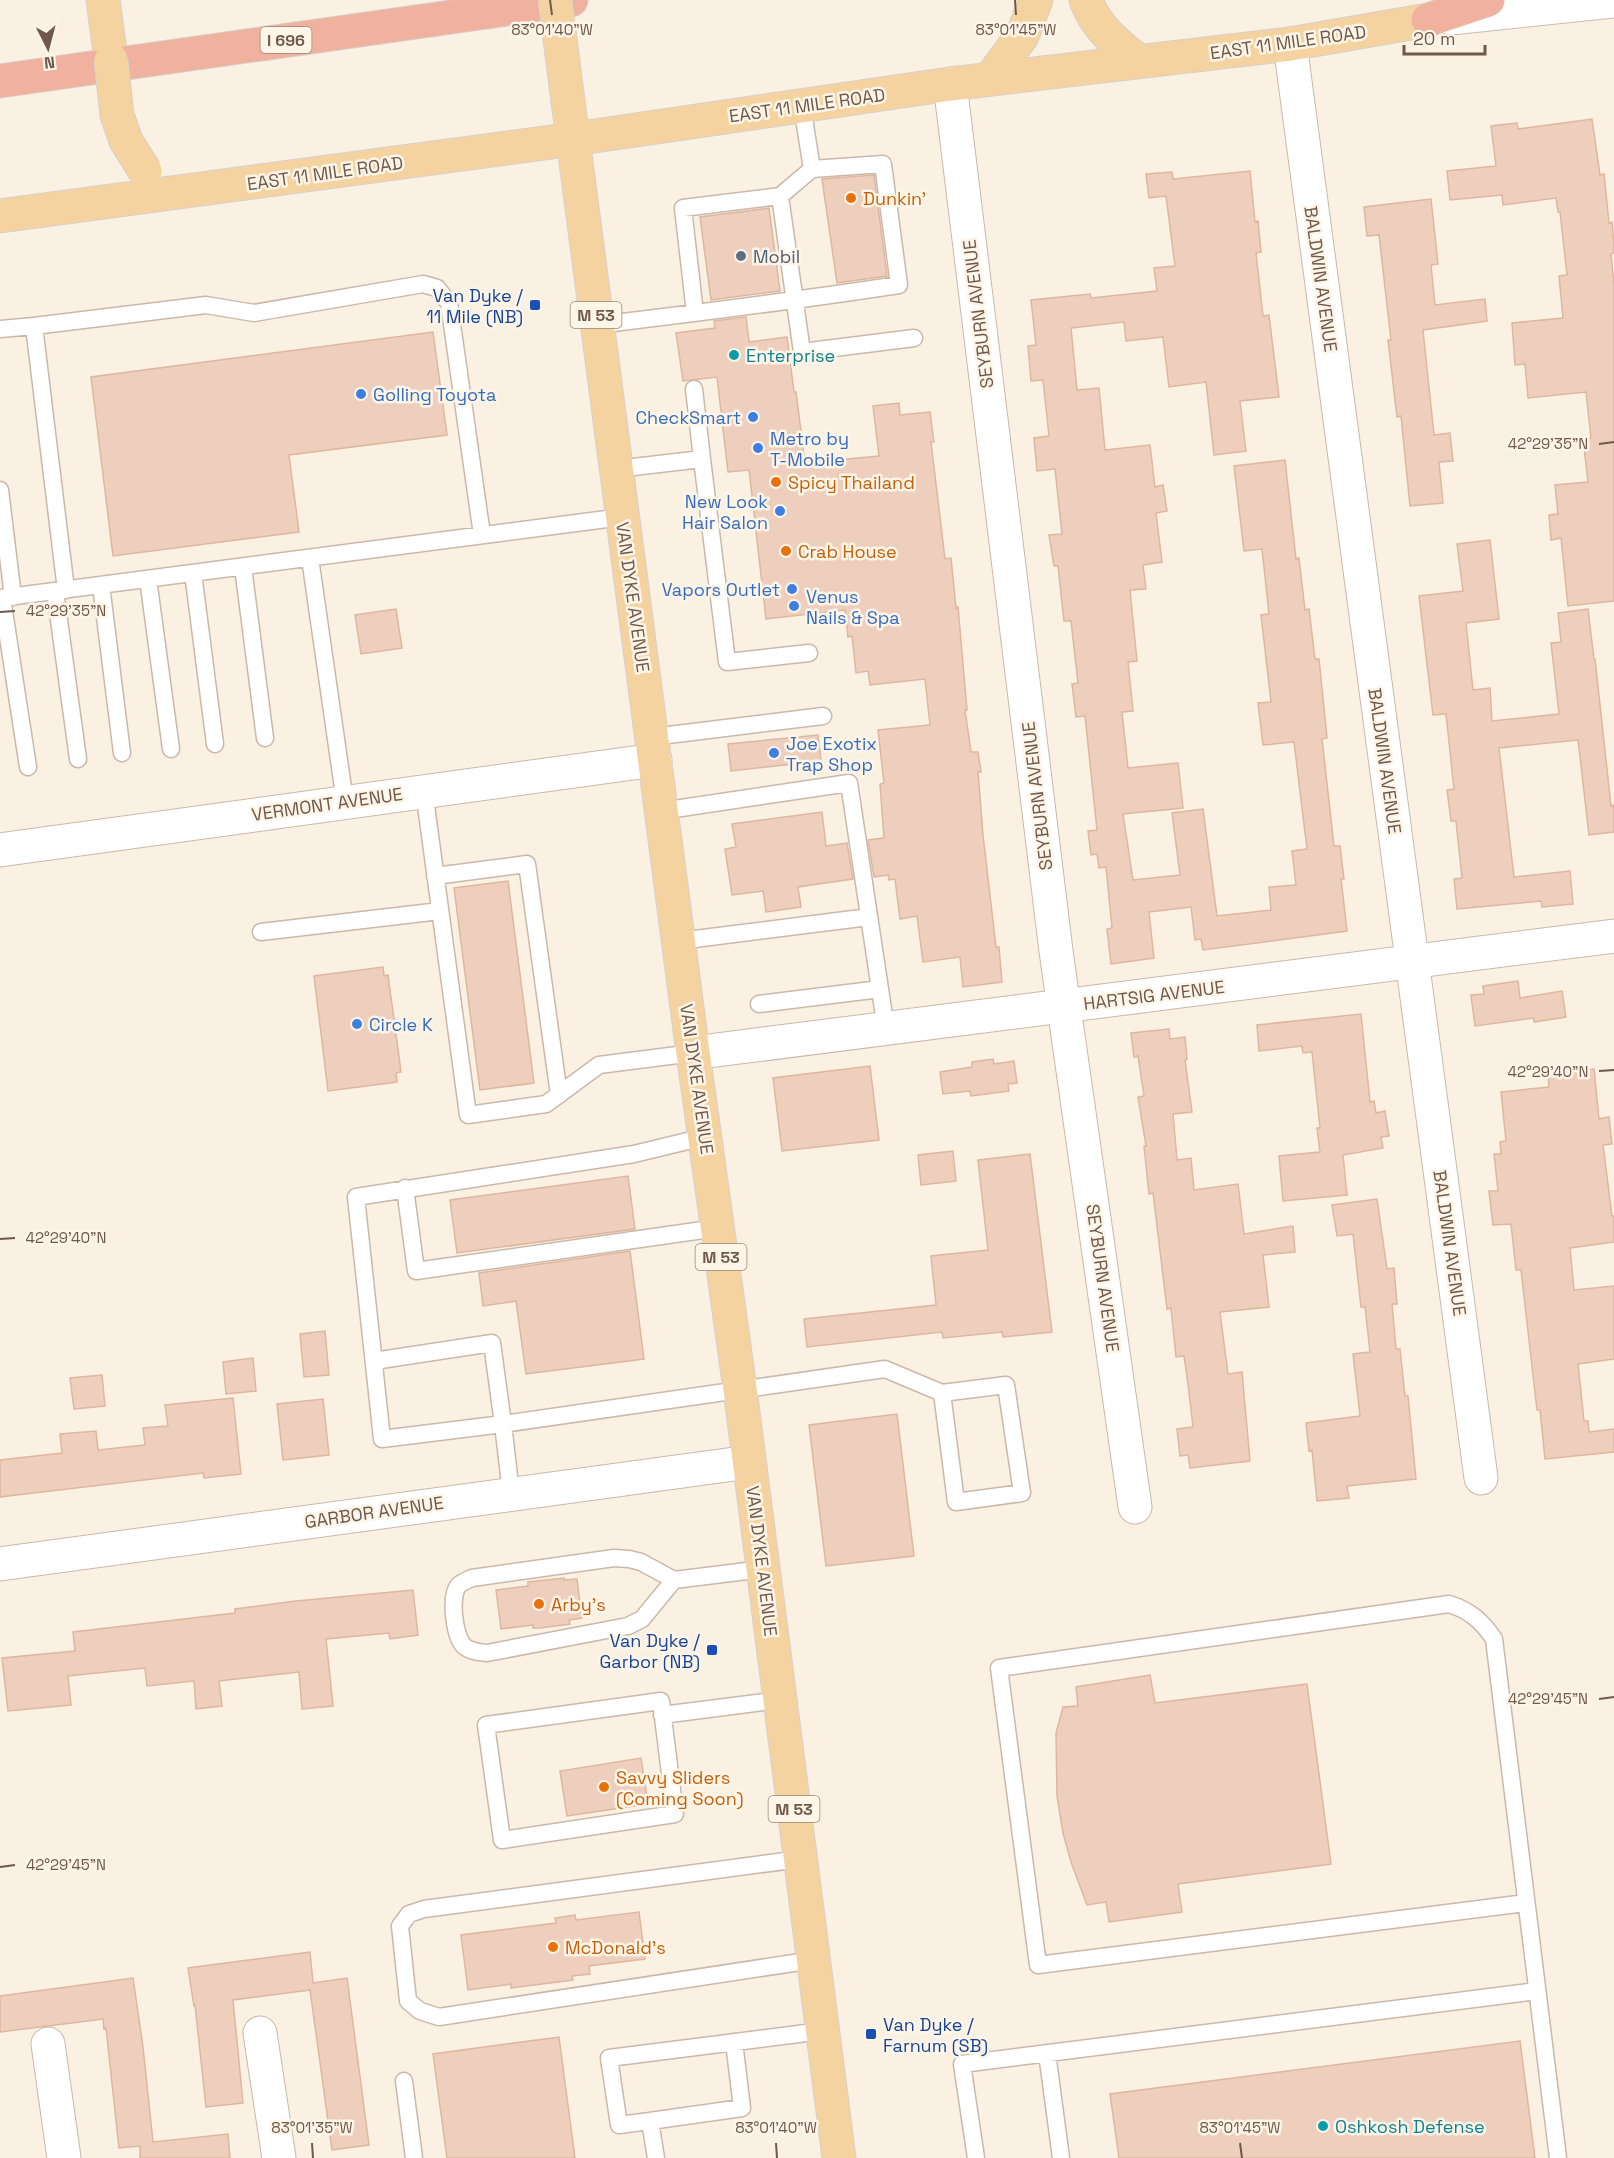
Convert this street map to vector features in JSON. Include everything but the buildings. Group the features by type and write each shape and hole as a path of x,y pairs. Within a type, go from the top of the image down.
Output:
{"highway":[{"name":"I 696","path":"0,81 571,0"},
{"path":"1428,20 1488,0"}],"main road":[{"path":"103,0 117,115 126,141 145,171 182,193"},
{"name":"VAN DYKE AVENUE","path":"555,0 704,1137 740,1389 822,2031 834,2158"},
{"path":"990,79 1022,36 1036,0"},
{"path":"1086,0 1089,11 1105,31 1139,61"},
{"name":"EAST 11 MILE ROAD","path":"0,216 574,139 950,84 1290,44 1428,20"}],"street":[{"name":"EAST 11 MILE ROAD","path":"1428,20 1614,1"},
{"name":"BALDWIN AVENUE","path":"1290,44 1481,1478"},
{"name":"SEYBURN AVENUE","path":"950,84 1056,951 1135,1507"},
{"name":"VERMONT AVENUE","path":"0,850 424,791 653,749"},
{"name":"HARTSIG AVENUE","path":"693,1053 1614,936"},
{"name":"GARBOR AVENUE","path":"0,1564 749,1462"},
{"path":"260,2033 279,2158"},
{"path":"48,2044 63,2158"}],"lane":[{"path":"802,106 812,169"},
{"path":"597,326 695,314 899,285 883,164 812,169 780,196 683,208 693,228 696,249 698,270 693,294 695,314"},
{"path":"780,196 777,218 779,238 785,282 794,300 801,352 914,338"},
{"path":"0,329 206,305 254,313 423,284 437,288 449,303 482,536"},
{"path":"693,294 710,292"},
{"path":"34,326 78,759"},
{"path":"694,389 727,662 809,653"},
{"path":"616,470 702,459"},
{"path":"0,490 5,598 27,766"},
{"path":"5,598 622,517"},
{"path":"310,558 345,802"},
{"path":"243,567 265,738"},
{"path":"193,573 215,744"},
{"path":"148,579 171,749"},
{"path":"101,585 122,753"},
{"path":"653,749 823,716"},
{"path":"662,811 849,783 886,1029"},
{"path":"424,791 468,1114 546,1104 599,1065 693,1053"},
{"path":"435,876 527,864 559,1095"},
{"path":"261,932 440,911"},
{"path":"679,941 869,917"},
{"path":"759,1004 880,989"},
{"path":"704,1137 634,1154 356,1197 382,1439 503,1424 885,1369 942,1393 1006,1385 1022,1493 956,1502 942,1393"},
{"path":"405,1188 416,1271 717,1228"},
{"path":"374,1361 492,1343 511,1493"},
{"path":"675,1580 642,1619 628,1626 487,1653 475,1652 458,1639 453,1598 459,1585 472,1578 614,1558 640,1562 675,1580 763,1569"},
{"path":"1526,1903 1038,1965 999,1668 1449,1604 1462,1608 1485,1626 1494,1639 1558,2158"},
{"path":"662,1715 780,1700"},
{"path":"661,1701 662,1715 675,1814 502,1840 486,1725 661,1701"},
{"path":"800,1859 424,1909 409,1914 400,1926 408,2001 420,2012 439,2017 813,1960"},
{"path":"976,2158 962,2064 1537,1991"},
{"path":"734,2042 742,2108 618,2125 609,2058 734,2042 822,2031"},
{"path":"1047,2053 1061,2158"},
{"path":"404,2081 414,2158"},
{"path":"651,2121 657,2158"}],"place":[{"name":"Dunkin'","path":"851,198"},
{"name":"Mobil","path":"741,256"},
{"name":"Van Dyke / 11 Mile (NB)","path":"535,305"},
{"name":"Enterprise","path":"734,355"},
{"name":"Golling Toyota","path":"361,394"},
{"name":"CheckSmart","path":"753,417"},
{"name":"Metro by T-Mobile","path":"758,448"},
{"name":"Spicy Thailand","path":"776,482"},
{"name":"New Look Hair Salon","path":"780,511"},
{"name":"Crab House","path":"786,551"},
{"name":"Vapors Outlet","path":"792,589"},
{"name":"Venus Nails & Spa","path":"794,606"},
{"name":"Joe Exotix Trap Shop","path":"774,753"},
{"name":"Circle K","path":"357,1024"},
{"name":"Arby's","path":"539,1604"},
{"name":"Van Dyke / Garbor (NB)","path":"712,1650"},
{"name":"Savvy Sliders (Coming Soon)","path":"604,1787"},
{"name":"McDonald's","path":"553,1947"},
{"name":"Van Dyke / Farnum (SB)","path":"871,2034"},
{"name":"Oshkosh Defense","path":"1323,2126"}]}
